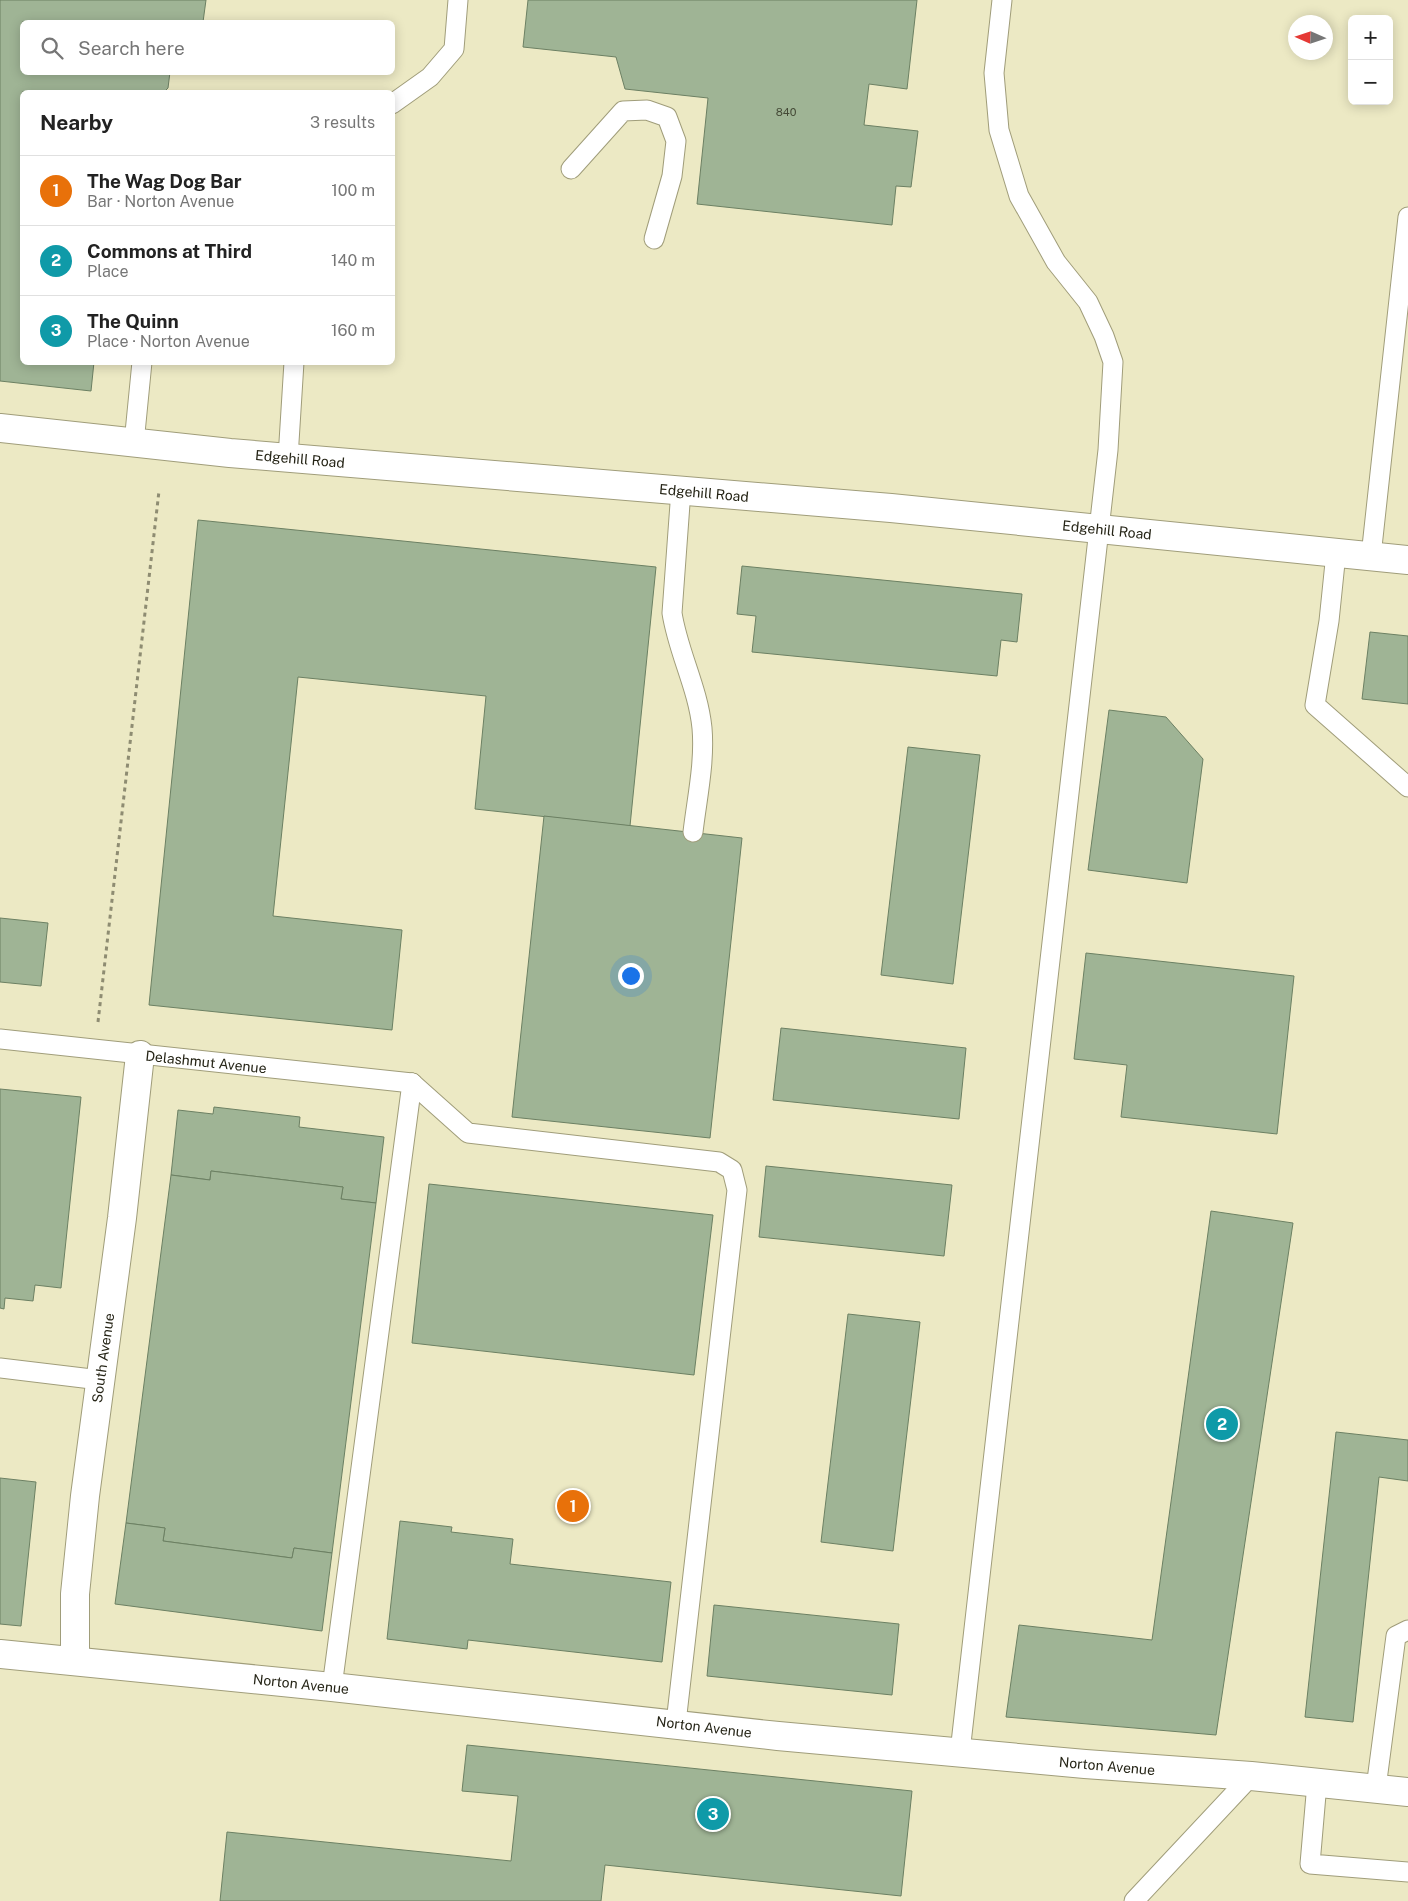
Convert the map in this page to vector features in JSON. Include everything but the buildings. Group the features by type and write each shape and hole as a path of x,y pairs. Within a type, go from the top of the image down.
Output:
{"street":[{"name":"Edgehill Road","path":"0,428 288,458 901,509 1408,560"},
{"name":"South Avenue","path":"75,1661 76,1584 85,1496 122,1218 140,1055"},
{"name":"Norton Avenue","path":"0,1654 676,1723 778,1736 1086,1764 1252,1776 1408,1792"}],"lane":[{"path":"395,102 430,77 454,48 458,0"},
{"path":"960,1752 1108,450 1113,362 1104,336 1088,302 1056,262 1019,196 999,130 994,73 1002,0"},
{"path":"571,169 622,111 647,110 667,117 676,141 672,176 654,239"},
{"path":"1371,556 1406,256 1408,217"},
{"path":"134,443 142,365"},
{"path":"288,458 294,365"},
{"path":"681,490 672,613 675,632 696,697 702,728 702,752 693,832"},
{"path":"1336,553 1329,621 1315,705 1408,787"},
{"name":"Delashmut Avenue","path":"0,1039 412,1083"},
{"path":"332,1687 412,1083"},
{"path":"412,1083 468,1133 719,1162 732,1170 737,1190 676,1723"},
{"path":"0,1368 100,1380"},
{"path":"1376,1788 1396,1636 1408,1630"},
{"path":"1134,1901 1252,1776"},
{"path":"1317,1782 1310,1864 1408,1872"}],"path":[{"path":"94,1050 159,491"}],"place":[{"name":"Commons at Third","path":"1222,1424"},
{"name":"The Wag Dog Bar","path":"573,1506"},
{"name":"The Quinn","path":"713,1814"}]}
